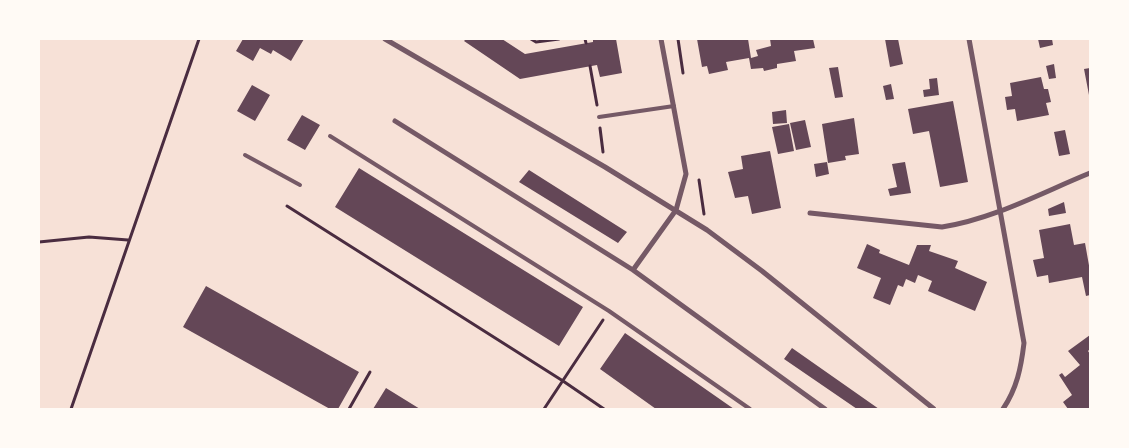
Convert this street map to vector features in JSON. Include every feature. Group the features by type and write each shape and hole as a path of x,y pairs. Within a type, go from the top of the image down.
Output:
{"street":[{"path":"385,39 676,210 762,271 934,409"},
{"path":"633,270 676,210 686,174 661,39"},
{"path":"969,39 1024,343 1020,372 1012,396 1003,409"},
{"path":"394,121 633,270 825,409"},
{"path":"810,214 942,227 961,224 1001,210 1090,173"}],"lane":[{"path":"599,117 674,106"},
{"path":"330,136 609,311 750,409"},
{"path":"245,155 300,185"}],"path":[{"path":"71,409 128,240 200,39"},
{"path":"531,39 536,42 559,39"},
{"path":"286,206 563,381 604,409"},
{"path":"39,242 89,237 128,240"},
{"path":"544,409 609,311"},
{"path":"349,409 370,372"}],"building":[{"path":"243,39 304,39 291,61 273,50 271,54 260,48 253,61 236,51"},
{"path":"466,39 502,39 525,54 593,42 593,39 616,39 622,73 600,77 597,65 520,79 464,41"},
{"path":"697,39 748,39 751,58 758,56 756,50 771,46 770,39 813,39 815,48 794,51 796,61 777,64 777,68 764,71 763,68 751,69 749,58 726,62 728,70 709,74 707,66 702,67"},
{"path":"885,39 898,39 903,64 890,67"},
{"path":"1038,39 1052,39 1053,45 1040,48"},
{"path":"1054,64 1056,78 1049,79 1046,66"},
{"path":"838,67 843,97 835,98 829,68"},
{"path":"1090,68 1090,95 1089,95 1084,69"},
{"path":"1041,77 1044,89 1048,89 1051,102 1046,103 1049,115 1017,121 1015,109 1007,110 1005,97 1012,96 1010,83"},
{"path":"937,78 939,95 924,97 923,90 930,89 929,79"},
{"path":"891,84 894,99 886,100 883,86"},
{"path":"252,85 270,95 255,121 237,111"},
{"path":"953,101 968,182 940,187 929,131 913,134 908,109"},
{"path":"786,110 787,123 773,124 772,112"},
{"path":"302,115 320,125 305,150 287,140"},
{"path":"854,118 859,154 845,156 846,160 828,163 822,124"},
{"path":"805,120 811,147 796,150 790,123"},
{"path":"789,124 794,151 778,154 772,127"},
{"path":"1065,130 1070,154 1059,156 1054,132"},
{"path":"770,151 781,208 752,214 748,196 735,198 728,172 743,169 741,156"},
{"path":"827,162 829,174 816,177 814,164"},
{"path":"905,162 911,193 890,196 888,189 897,187 892,164"},
{"path":"359,168 583,307 559,346 335,207"},
{"path":"529,170 627,232 618,243 519,182"},
{"path":"1064,202 1066,213 1049,216 1048,209"},
{"path":"1070,224 1074,245 1085,243 1090,271 1090,295 1086,296 1082,277 1049,283 1048,275 1037,277 1033,260 1044,258 1039,230"},
{"path":"867,244 880,250 879,253 909,265 917,245 931,245 929,251 958,261 955,268 987,282 975,311 928,291 932,281 918,275 915,283 906,279 903,287 898,285 890,305 873,298 881,278 857,268"},
{"path":"206,286 359,372 338,409 330,409 183,327"},
{"path":"625,333 734,409 656,409 600,369"},
{"path":"1090,335 1090,349 1088,351 1090,354 1090,409 1068,409 1063,402 1072,395 1059,375 1062,373 1065,377 1080,365 1068,351"},
{"path":"792,348 879,409 857,409 784,359"},
{"path":"386,388 420,409 373,409"}]}
